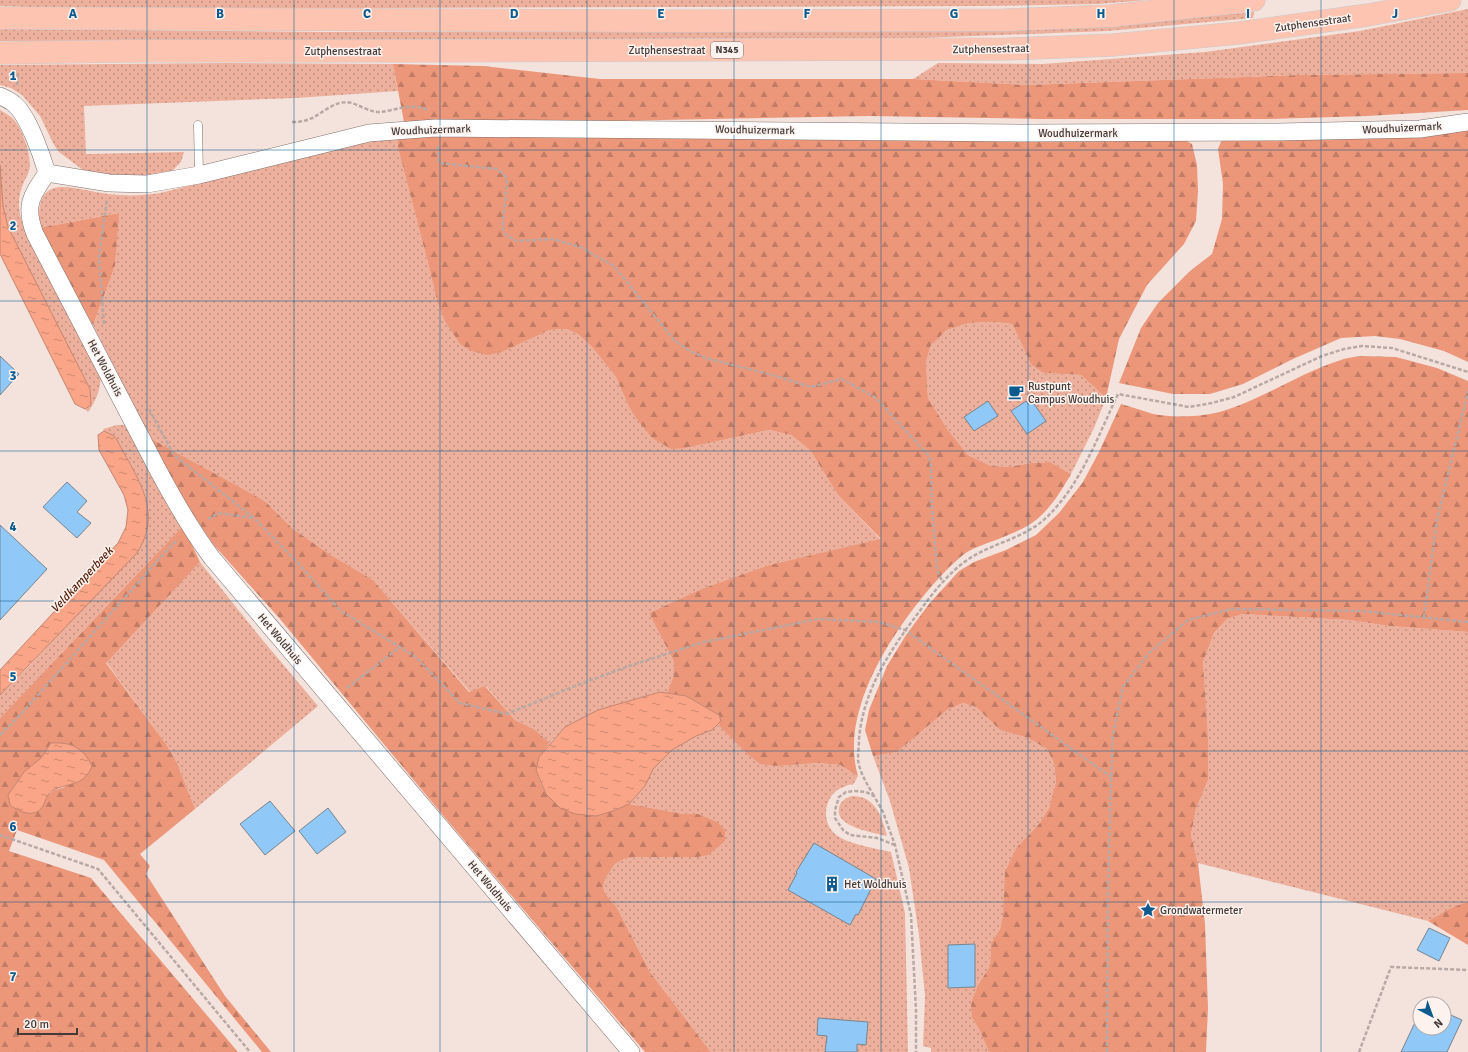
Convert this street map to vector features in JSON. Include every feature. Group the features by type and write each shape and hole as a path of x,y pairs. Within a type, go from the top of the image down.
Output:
{"main road":[{"path":"0,18 655,21 1004,20 1110,16 1254,0"},
{"name":"Zutphensestraat","path":"0,53 133,51 400,52 1007,49 1113,45 1239,33 1368,15 1450,0"}],"street":[{"path":"0,96 14,104 25,119 42,155 48,173"},
{"name":"Woudhuizermark","path":"48,173 109,183 147,184 199,175 369,133 434,128 1028,133 1263,132 1420,129 1468,122"},
{"name":"Het Woldhuis","path":"48,173 31,199 29,211 33,229 158,470 191,528 212,558 631,1052"}],"lane":[{"path":"198,125 199,175"}],"path":[{"path":"292,122 312,118 338,103 345,102 376,112 407,107 424,108 432,116 434,128 438,136 439,163 497,169 506,177 508,189 503,221 506,235 517,241 553,238 580,247 614,266 674,340 690,351 706,358 776,376 811,387 842,379 876,398 929,456 931,465 932,507 937,570 942,582"},
{"path":"107,330 103,323 98,257 109,183"},
{"path":"916,1052 916,1010 911,915 895,845 884,812 860,771 858,759 862,715 878,673 905,630 942,582 964,562 1033,529 1054,509 1069,489 1086,461 1118,394 1190,407 1212,403 1234,397 1322,356 1344,349 1362,346 1392,348 1468,372"},
{"path":"1424,617 1437,520 1468,391"},
{"path":"148,406 174,455 254,518 298,562 341,611 416,657 460,703 507,714 616,671 704,642 818,620 879,622 905,630 1110,777"},
{"path":"0,735 22,713 169,548 191,528 220,513 254,518"},
{"path":"1107,1052 1110,777 1113,734 1124,687 1149,652 1188,620 1232,610 1361,611 1468,622"},
{"path":"332,700 400,647"},
{"path":"874,796 866,792 846,792 839,797 836,803 834,810 835,818 839,825 850,834 877,838 895,845"},
{"path":"0,835 98,869 250,1052"},
{"path":"1359,1052 1391,968 1468,970"}],"shaded area":[{"path":"0,0 1147,0 1098,4 983,6 80,9 0,6"},
{"path":"1468,9 1468,73 1298,75 1026,85 913,79 938,63 1043,64 1205,52 1360,31"},
{"path":"1254,12 1253,18 1107,31 922,38 0,41 0,29 326,32 983,30 1114,25"},
{"path":"228,63 393,64 398,91 296,98 84,106 86,154 184,152 181,162 169,174 149,178 87,173 59,152 40,116 22,95 11,88 0,85 0,65"},
{"path":"0,110 12,118 18,126 24,138 30,160 29,171 19,198 19,209 23,225 101,376 97,396 88,412 85,409 90,405 90,389 11,235 5,218 0,165"},
{"path":"397,137 398,148 437,301 502,352 550,330 566,329 578,334 592,347 616,377 628,405 686,448 769,430 791,435 810,450 838,495 881,540 769,565 701,589 649,613 674,662 674,675 667,693 660,692 635,700 565,727 550,743 534,729 515,720 486,686 470,692 373,580 331,555 293,529 265,501 150,438 93,325 115,266 118,213 39,228 39,210 43,198 49,190 58,187 68,187 121,195 160,193 373,141"},
{"path":"995,322 1012,324 1021,342 1044,373 1081,375 1106,398 1094,428 1071,474 1050,462 1031,463 1010,467 991,466 968,455 948,430 928,398 926,362 931,345 947,330 969,323"},
{"path":"117,425 128,425 183,526 0,718 0,695 32,663 147,533 149,508 146,497 114,436 105,433 103,429"},
{"path":"200,562 318,706 195,809 177,763 166,744 106,662"},
{"path":"1243,614 1349,620 1389,626 1468,632 1468,901 1449,909 1428,921 1198,863 1191,835 1196,809 1208,780 1203,662 1214,633 1227,619"},
{"path":"963,703 976,707 1000,730 1028,738 1047,749 1054,763 1056,782 1049,808 1039,824 1017,847 1000,929 991,943 990,966 978,985 972,1018 980,1031 989,1052 931,1052 931,1048 923,1046 925,996 919,935 909,868 890,801 873,756 897,752 947,710"},
{"path":"718,725 745,752 779,766 818,763 840,765 858,776 853,785 848,785 833,794 827,806 827,820 833,832 844,840 891,852 905,913 908,1052 710,1052 650,972 616,906 606,895 603,887 606,877 615,864 626,858 646,857 698,814 684,814 629,804 645,786 653,769 672,750 696,736 712,730"},
{"path":"852,796 867,800 877,809 887,836 865,831 843,820 839,815 839,808 844,800"}],"green space":[{"path":"393,64 483,66 600,79 913,79 1026,85 1298,75 1468,73 1468,110 1367,116 1271,119 1040,119 870,116 506,123 404,122"},
{"path":"1468,130 1468,362 1444,351 1400,339 1375,336 1341,338 1293,359 1243,384 1210,394 1173,394 1119,383 1141,328 1158,303 1190,271 1212,254 1222,219 1223,184 1218,149 1222,139"},
{"path":"442,135 1185,140 1192,144 1197,165 1198,191 1196,221 1184,244 1147,285 1119,339 1106,398 1081,375 1044,373 1031,364 1012,324 995,322 969,323 947,330 931,345 926,362 928,398 948,430 968,455 991,466 1010,467 1031,463 1050,462 1071,474 1053,502 1042,515 1029,525 974,548 963,555 936,581 907,617 880,659 869,682 861,705 855,729 854,753 858,776 840,765 818,763 779,766 760,764 745,752 718,725 721,721 719,715 686,696 667,693 674,675 674,662 649,613 701,589 769,565 881,539 838,495 810,450 791,435 769,430 686,448 671,449 652,438 628,405 616,377 592,347 578,334 566,329 550,330 502,352 487,355 472,351 460,344 445,321 437,301 398,148 397,137"},
{"path":"119,213 115,266 93,325 64,276 39,228"},
{"path":"1362,356 1396,357 1437,368 1468,381 1468,632 1389,626 1349,620 1243,614 1227,619 1214,633 1203,662 1208,741 1208,780 1196,809 1191,835 1198,863 1205,924 1208,1008 1206,1052 989,1052 980,1031 972,1018 971,1004 978,985 990,966 991,943 1000,929 1003,915 1005,872 1017,847 1039,824 1049,808 1056,782 1054,763 1047,749 1028,738 1000,730 976,707 963,703 947,710 897,752 873,756 865,730 869,710 887,666 906,635 929,604 959,571 974,562 1006,550 1036,535 1059,513 1083,482 1099,452 1121,404 1153,414 1170,416 1207,415 1238,406 1323,366 1344,359"},
{"path":"150,438 265,501 293,529 331,555 373,580 469,692 485,686 515,720 534,729 550,743 544,750 537,767 539,779 546,794 613,811 629,804 684,814 698,814 717,822 725,830 725,841 708,855 697,857 626,858 615,864 606,877 603,887 606,895 616,906 650,972 710,1052 645,1052 446,819 280,619 212,543 178,491"},
{"path":"183,526 200,562 106,663 166,744 177,763 195,809 140,854 150,866 146,874 225,996 271,1052 262,1052 104,860 17,830 9,851 91,878 238,1052 0,1052 0,718","holes":["51,743 59,743 65,787 54,790 45,798 34,765 41,758"]},
{"path":"1468,901 1468,945 1428,921 1449,909"}],"water":[{"path":"0,165 3,206 8,227 90,389 91,405 85,409 75,404 0,254"},
{"path":"104,431 114,436 117,440 145,495 148,509 148,523 145,537 137,553 0,695 0,670 118,543 126,527 128,510 124,495 99,450 98,435"},
{"path":"660,692 686,696 719,715 721,721 712,730 696,736 672,750 653,769 645,786 629,804 596,816 575,814 560,808 546,794 536,770 539,757 565,727 598,710"},
{"path":"51,743 65,744 76,747 85,754 92,766 86,777 77,782 55,789 49,793 43,807 37,812 25,813 10,805 8,795 24,772 41,758"}],"building":[{"path":"0,356 19,374 0,395"},
{"path":"988,401 998,416 974,431 964,417"},
{"path":"1026,401 1028,404 1032,401 1046,421 1027,434 1011,411"},
{"path":"67,482 87,501 77,512 91,523 77,538 43,507"},
{"path":"0,525 47,569 0,620"},
{"path":"270,801 295,831 265,855 240,824"},
{"path":"328,808 346,832 317,854 299,831"},
{"name":"Het Woldhuis","path":"814,843 876,879 858,915 856,914 850,925 788,890 797,873 796,872"},
{"path":"1429,928 1450,938 1439,961 1417,950"},
{"path":"975,944 975,987 948,988 948,945"},
{"path":"1452,1016 1462,1020 1447,1052 1401,1052 1412,1029 1412,1036 1452,1036"},
{"path":"818,1018 868,1022 866,1045 857,1044 857,1052 825,1052 827,1036 817,1035"}],"place":[{"name":"Rustpunt Campus Woudhuis","path":"1016,392"},
{"name":"Het Woldhuis","path":"832,884"},
{"name":"Grondwatermeter","path":"1148,910"}],"water label":[{"name":"Veldkamperbeek","path":"82,580"}]}
